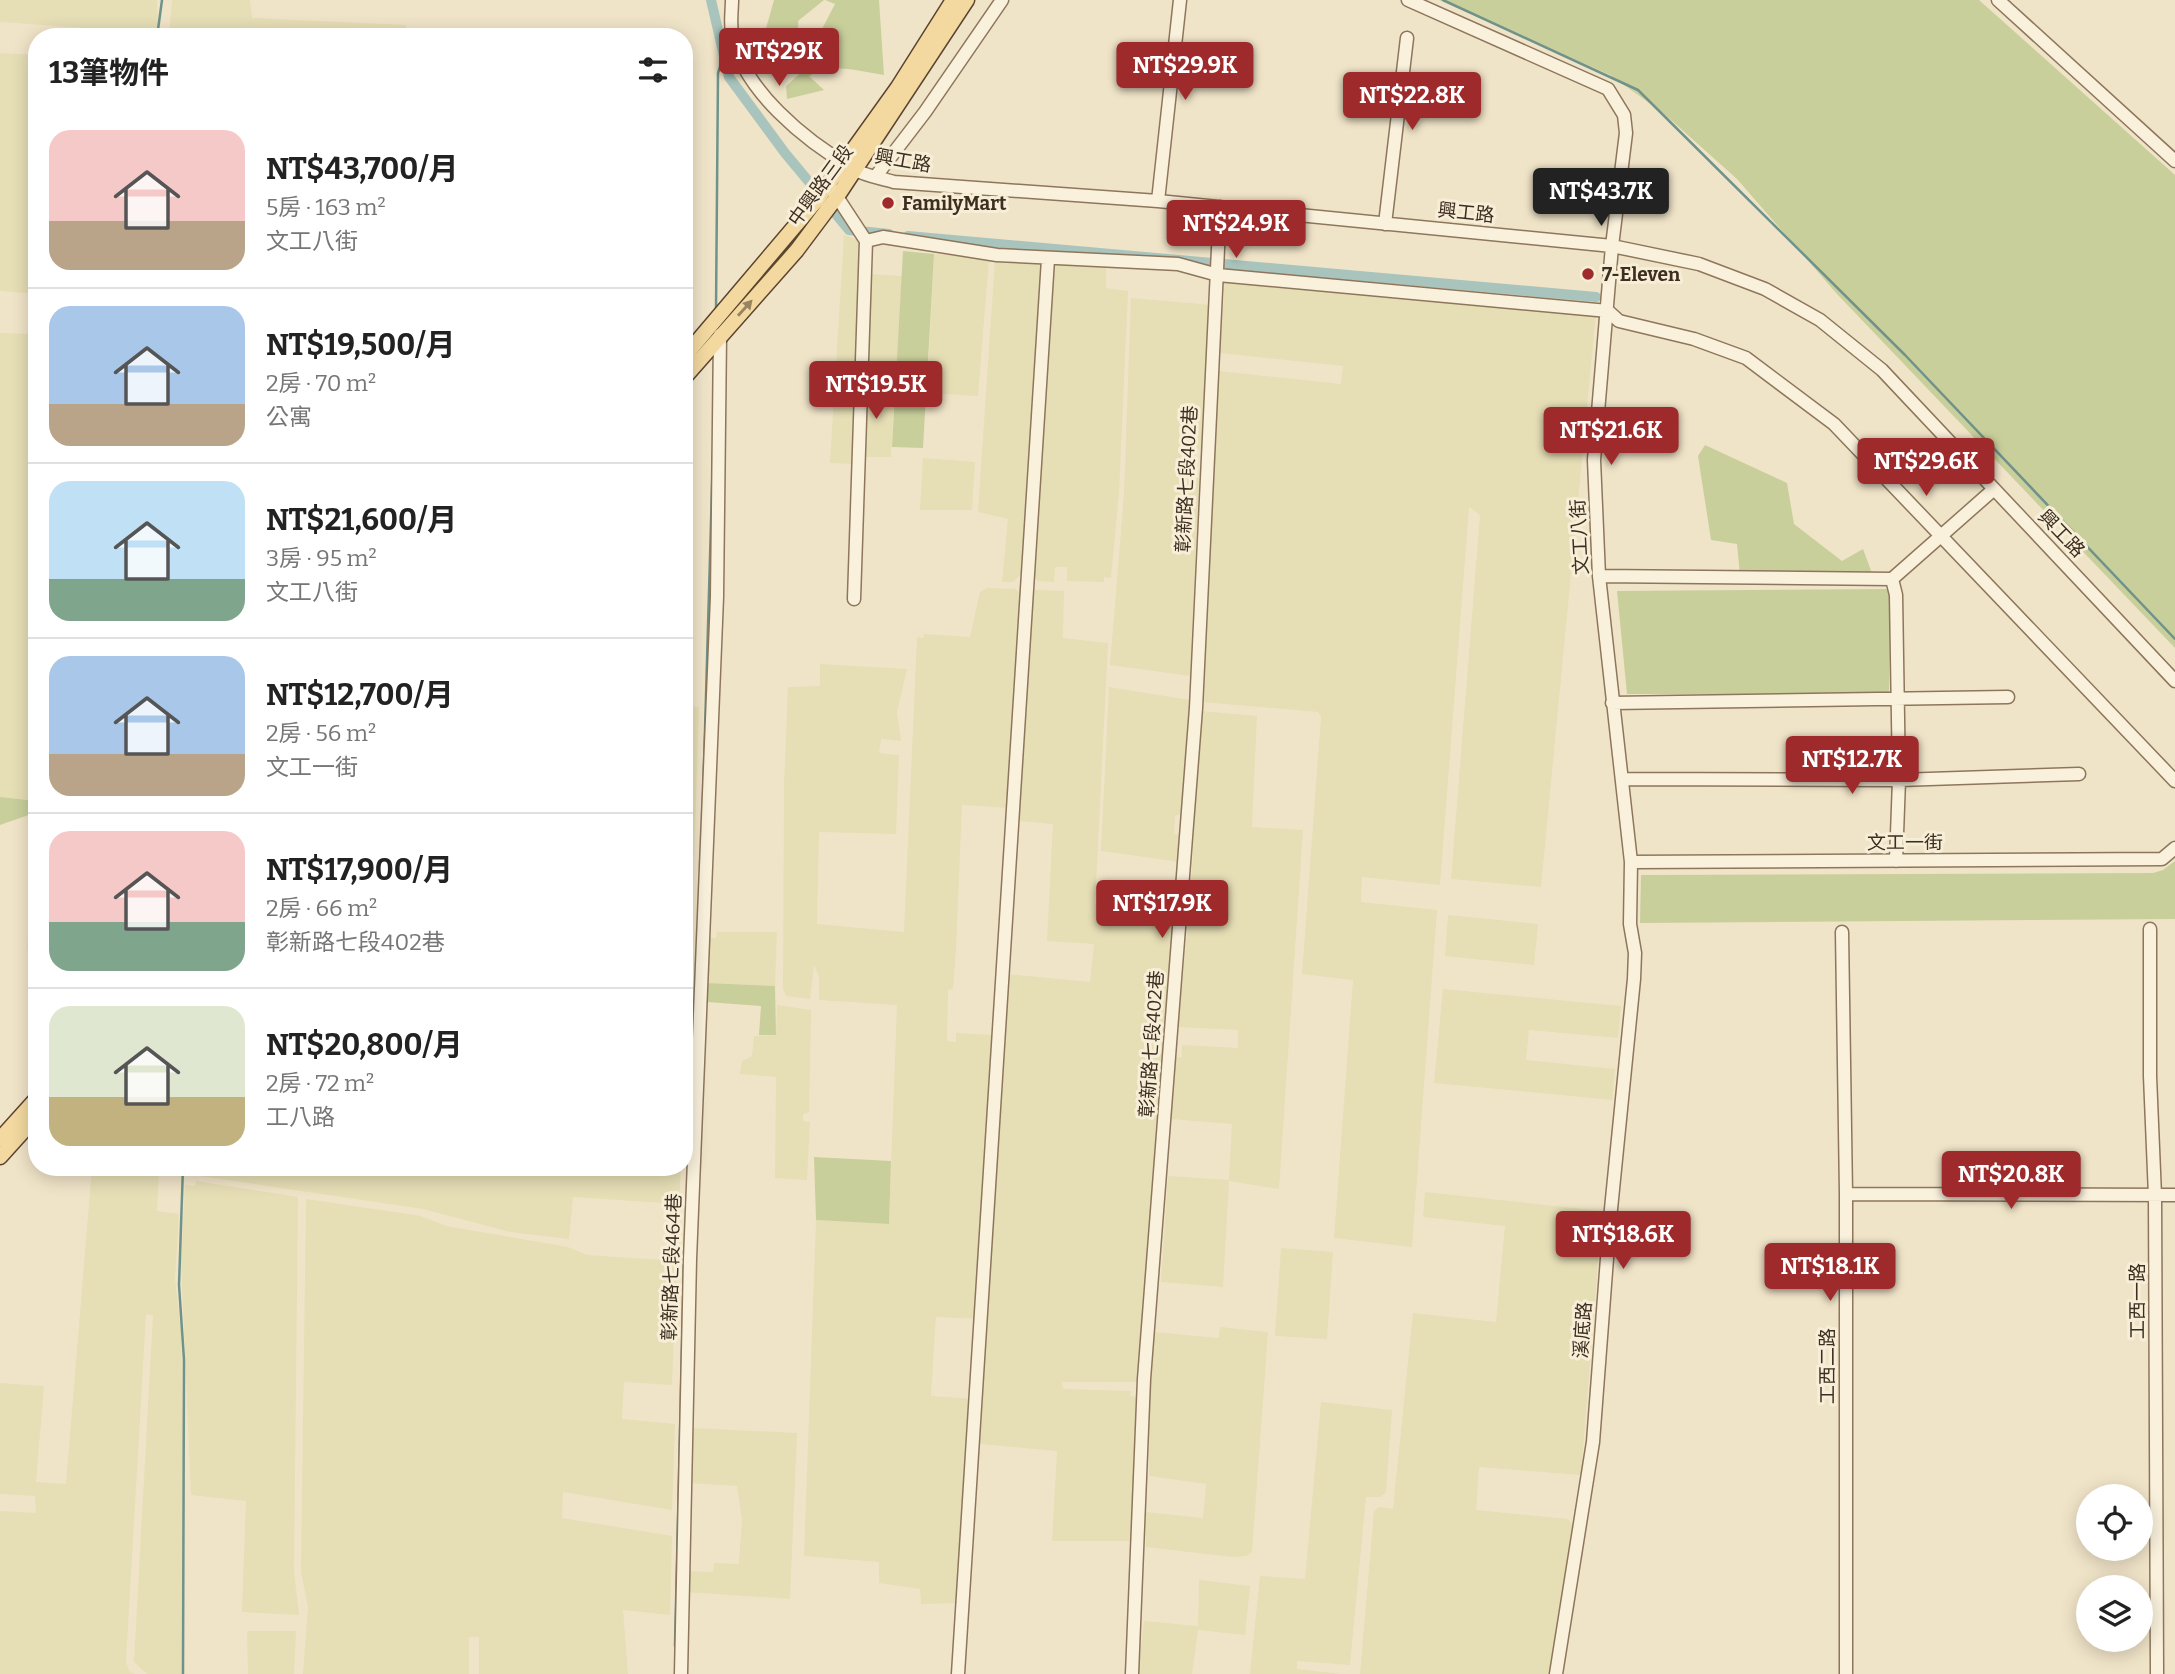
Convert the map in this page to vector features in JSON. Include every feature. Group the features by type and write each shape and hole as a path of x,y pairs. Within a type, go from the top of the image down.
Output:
{"main road":[{"name":"中興路三段","path":"693,369 797,250 837,194 850,166 953,0"},
{"name":"中興路三段","path":"850,166 967,0"},
{"name":"中興路三段","path":"693,346 837,194"},
{"path":"0,1139 28,1108"},
{"path":"0,1157 28,1126"}],"street":[{"path":"732,0 732,33 748,75 779,113 850,166"},
{"path":"876,176 925,112 1002,0"},
{"path":"1158,201 1180,0"},
{"name":"文工八街","path":"1408,0 1608,89 1624,115 1626,132 1612,246 1594,460 1600,576 1631,862"},
{"path":"1998,0 2175,161"},
{"path":"1385,224 1407,38"},
{"name":"興工路","path":"850,166 876,176 919,185 1158,201 1612,246 1699,264 1765,289 1820,320 1882,370 2175,681"},
{"path":"837,194 865,237 854,599"},
{"name":"彰新路七段402巷","path":"1132,1674 1144,1379 1196,708 1206,445 1220,207"},
{"path":"865,237 883,237 997,255 1178,264 1218,275 1608,311 1619,321 1694,339 1746,358 1833,424 2175,781"},
{"path":"958,1674 1048,259"},
{"name":"彰新路七段464巷","path":"681,1674 690,1259 717,597 719,316"},
{"path":"1600,576 1892,579 1993,490"},
{"path":"1892,579 1896,595 1899,779 1896,861"},
{"path":"1612,703 1896,701 2008,697"},
{"path":"1623,779 1899,779 2080,774"},
{"name":"文工一街","path":"1631,862 2162,859 2175,848"},
{"name":"溪底路","path":"1556,1674 1593,1442 1610,1219 1634,979 1635,953 1630,924 1631,862"},
{"name":"工西一路","path":"2150,929 2150,1076 2155,1196 2157,1674"},
{"name":"工西二路","path":"1842,932 1846,1194 1846,1674"},
{"path":"1846,1194 2175,1195"}],"shaded area":[{"path":"0,0 157,0 158,28 86,28 0,22"},
{"path":"172,0 250,0 252,18 406,25 406,28 170,28"},
{"path":"0,53 28,55 28,293 0,291"},
{"path":"844,235 861,241 852,464 830,463"},
{"path":"934,254 989,258 978,396 927,393"},
{"path":"995,259 1042,262 1022,573 1013,582 1002,582 1008,519 978,512"},
{"path":"1052,265 1106,268 1106,288 1128,291 1119,494 1111,578 1104,577 1104,582 1067,581 1067,567 1055,567 1054,582 1038,581 1032,575"},
{"path":"870,274 902,276 891,457 864,457"},
{"path":"1225,279 1596,313 1541,887 1451,879 1480,515 1469,507 1440,885 1362,877 1361,902 1437,910 1412,1247 1334,1238 1353,980 1302,974 1321,717 1318,712 1202,702 1218,371 1341,384 1343,366 1220,353"},
{"path":"1131,298 1211,305 1201,450 1183,450 1182,477 1199,478 1190,676 1110,665 1124,494"},
{"path":"0,333 28,334 28,800 0,797"},
{"path":"923,458 975,462 972,510 920,510"},
{"path":"988,588 1015,589 1022,594 1009,808 962,805 956,950 953,989 948,990 947,1041 956,1042 956,1033 994,1035 980,1319 936,1317 931,1396 973,1399 956,1603 921,1604 920,1589 879,1583 879,1562 804,1556 816,1220 889,1224 897,1005 819,1000 819,977 814,965 810,999 786,996 783,989 784,785 788,687 820,686 820,664 907,669 897,712 901,741 881,739 879,753 899,755 896,834 819,832 817,924 904,932 917,637 923,638 924,634 970,637 980,592"},
{"path":"1036,590 1064,591 1063,638 1108,643 1095,904 1175,916 1138,1382 1062,1382 1063,1389 1131,1391 1130,1396 1138,1397 1134,1541 1052,1541 1057,1451 980,1444 1008,974 1090,982 1094,944 1047,941 1053,824 1018,821 1030,594"},
{"path":"1109,687 1190,700 1183,815 1175,815 1174,834 1183,836 1180,862 1101,851"},
{"path":"693,707 699,707 693,890"},
{"path":"1201,711 1257,716 1252,827 1303,830 1279,1189 1229,1181 1223,1287 1161,1282 1168,1176 1229,1180 1232,1124 1171,1119 1175,1058 1182,1057 1182,1045 1238,1048 1238,1030 1178,1027 1190,903"},
{"path":"1448,915 1538,924 1534,965 1445,956"},
{"path":"717,932 777,932 775,986 707,983 708,938 716,938"},
{"path":"1443,989 1621,1006 1618,1038 1529,1030 1526,1060 1615,1069 1612,1100 1434,1083"},
{"path":"777,1005 811,1010 809,1113 803,1114 803,1121 810,1122 807,1180 775,1178 776,1077 740,1074 742,1061 752,1056 754,1036 776,1035"},
{"path":"91,1176 159,1176 157,1211 179,1214 175,1279 181,1332 184,1482 182,1674 147,1674 134,1662 153,1315 146,1314 126,1661 129,1671 135,1674 0,1674 0,1511 36,1513 35,1496 0,1494 0,1383 44,1386 36,1482 66,1484"},
{"path":"200,1176 681,1176 679,1204 573,1197 569,1239 510,1232 423,1209"},
{"path":"196,1181 298,1197 294,1571 299,1615 242,1612 246,1501 191,1495 181,1261 185,1185 195,1186"},
{"path":"1425,1192 1602,1211 1581,1475 1479,1467 1476,1510 1568,1519 1575,1529 1549,1674 1360,1674 1374,1511 1379,1507 1393,1509 1413,1313 1496,1322 1505,1226 1423,1217"},
{"path":"306,1199 421,1216 446,1226 568,1247 587,1255 677,1261 672,1385 624,1382 622,1419 675,1424 672,1510 563,1492 562,1518 672,1536 670,1615 623,1610 628,1674 479,1674 479,1637 469,1637 469,1674 303,1674 308,1607 301,1572"},
{"path":"1281,1248 1333,1252 1327,1339 1275,1336"},
{"path":"1220,1327 1268,1332 1252,1552 1247,1556 1232,1557 1146,1547 1146,1512 1203,1518 1206,1484 1149,1476 1149,1388 1154,1332 1219,1338"},
{"path":"1321,1402 1392,1410 1386,1492 1380,1497 1366,1497 1350,1665 1297,1661 1297,1669 1341,1674 1250,1674 1260,1576 1305,1579"},
{"path":"691,1428 797,1433 790,1599 686,1592 685,1571 713,1572 714,1563 739,1564 742,1520 737,1486 689,1483"},
{"path":"1199,1580 1250,1586 1245,1635 1198,1630 1192,1674 1138,1674 1144,1621 1198,1626"},
{"path":"247,1631 296,1631 294,1674 248,1674"}],"green space":[{"path":"774,0 824,0 798,21 799,55 782,52 778,76 770,74 759,53"},
{"path":"825,0 879,0 884,75 827,69 809,76 824,90 787,99 786,86 816,59 821,31 835,4"},
{"path":"1439,0 1979,0 2175,175 2175,648 1837,294 1737,179 1662,112 1610,75"},
{"path":"903,251 934,254 923,448 892,447"},
{"path":"1705,445 1787,483 1794,524 1842,561 1863,549 1873,576 1740,575 1737,544 1711,540 1698,456"},
{"path":"1890,589 1889,695 1627,694 1617,591"},
{"path":"0,797 28,800 28,815 0,825"},
{"path":"2175,861 2175,919 1640,923 1641,875 2153,873 2163,870"},
{"path":"707,983 775,986 776,1035 759,1035 761,1006 707,1002"},
{"path":"814,1157 891,1161 889,1224 816,1220"}],"waterway":[{"path":"158,28 162,0"},
{"path":"711,0 729,77 785,153 849,230 889,234"},
{"path":"1443,0 1638,90 1905,355 2175,639"},
{"path":"716,310 718,73 724,55"},
{"path":"908,236 1596,297"},
{"path":"703,800 713,453"},
{"path":"183,1176 179,1285 184,1360 183,1674"},
{"path":"675,1646 684,1265"}],"place":[{"name":"FamilyMart","path":"888,203"},
{"name":"7-Eleven","path":"1588,274"}]}
